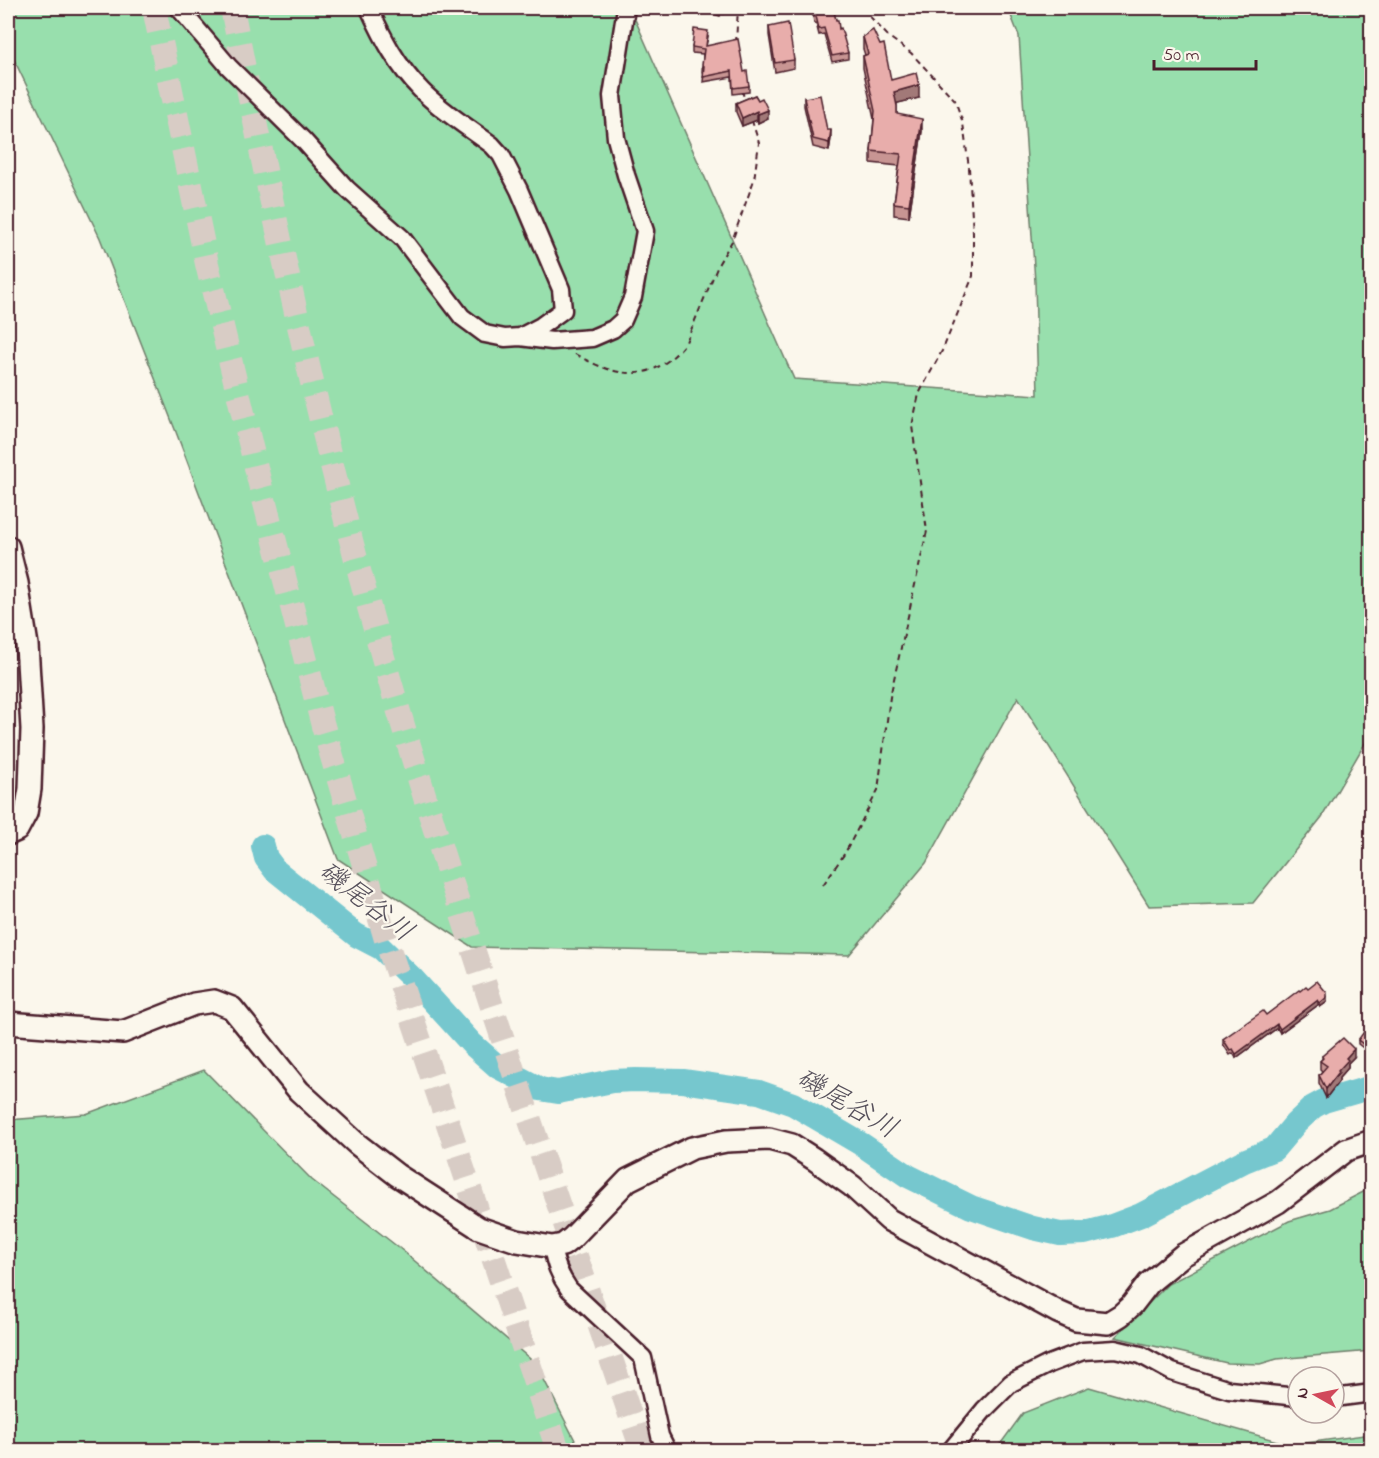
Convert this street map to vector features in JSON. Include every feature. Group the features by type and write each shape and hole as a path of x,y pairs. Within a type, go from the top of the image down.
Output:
{"main road":[{"path":"8,547 17,583 27,645 32,729 30,789 26,813 17,830 8,834"},
{"path":"8,1023 123,1032 194,1004 214,1001 232,1008 299,1091 357,1144 398,1175 479,1228 517,1241 552,1247 563,1245 572,1238 628,1180 692,1148 726,1141 769,1139 792,1145 852,1186 889,1220 1058,1312 1076,1320 1108,1323 1121,1315 1149,1283 1183,1255 1278,1202 1346,1150 1371,1141"}],"street":[{"path":"179,8 229,67 304,141 347,189 402,238 462,317 485,334 505,338 520,337 552,341 592,338 613,329 623,320 633,297 645,231 616,138 612,96 626,8"},
{"path":"369,8 381,35 404,71 422,92 492,144 501,155 519,190 561,289 562,310 541,326 520,337"},
{"path":"552,1247 560,1277 569,1289 644,1358 660,1436 667,1450"},
{"path":"951,1450 984,1410 1011,1383 1049,1364 1083,1351 1115,1349 1141,1355 1172,1371 1229,1390 1286,1396"},
{"path":"1346,1396 1371,1393"}],"path":[{"path":"736,43 738,8"},
{"path":"823,885 845,853 878,790 890,698 927,531 912,426 919,394 948,338 973,276 969,168 963,123 955,100 911,53 889,37 862,8"},
{"path":"741,82 746,102"},
{"path":"552,341 586,360 613,371 640,374 660,368 678,353 686,342 719,264 732,241 754,180 759,143 749,112"}],"green space":[{"path":"8,8 630,8 794,379 1038,395 1035,282 1019,36 1008,8 1371,8 1371,733 1322,817 1253,903 1149,906 1018,697 926,863 849,955 472,947 338,859 100,238 8,47"},
{"path":"204,1070 312,1180 403,1251 536,1364 580,1450 8,1450 8,1120 86,1114"},
{"path":"1371,1188 1371,1351 1277,1359 1260,1364 1227,1363 1115,1337 1168,1284 1289,1221 1330,1209"},
{"path":"1089,1387 1291,1445 1371,1434 1371,1450 996,1450 1023,1413"}],"building":[{"path":"813,8 833,8 848,53 832,56 824,28 819,29"},
{"path":"788,23 794,60 775,63 769,27"},
{"path":"694,29 708,31 706,46 738,39 749,86 733,88 732,71 703,77 704,49 692,47"},
{"path":"873,30 880,45 884,44 891,80 916,73 919,85 894,92 897,114 922,119 909,205 894,203 901,154 871,151 875,111 863,56 868,54 863,37"},
{"path":"755,95 758,100 762,98 768,110 758,114 757,111 742,118 736,103"},
{"path":"820,95 827,130 831,130 829,143 813,139 804,98"},
{"path":"1317,981 1327,993 1327,997 1320,1003 1318,1000 1280,1029 1277,1024 1236,1054 1233,1049 1230,1050 1223,1039 1263,1011 1266,1015 1299,990 1306,986 1308,988"},
{"path":"1366,1029 1371,1033 1371,1040 1367,1047 1358,1040"},
{"path":"1343,1038 1354,1049 1326,1089 1319,1075 1327,1066 1320,1061 1322,1056"}],"waterway":[{"name":"磯尾谷川","path":"263,846 266,858 275,870 356,935 381,948 412,978 472,1044 498,1067 540,1089 558,1092 612,1081 636,1080 683,1081 759,1092 793,1104 861,1144 908,1176 971,1207 1033,1228 1060,1234 1085,1233 1141,1215 1244,1161 1274,1149 1313,1107 1324,1101 1372,1087"}],"tunnel":[{"path":"154,8 207,264 261,488 323,726 387,943 558,1450"},
{"path":"232,8 307,362 374,625 427,805 487,990 642,1450"}]}
